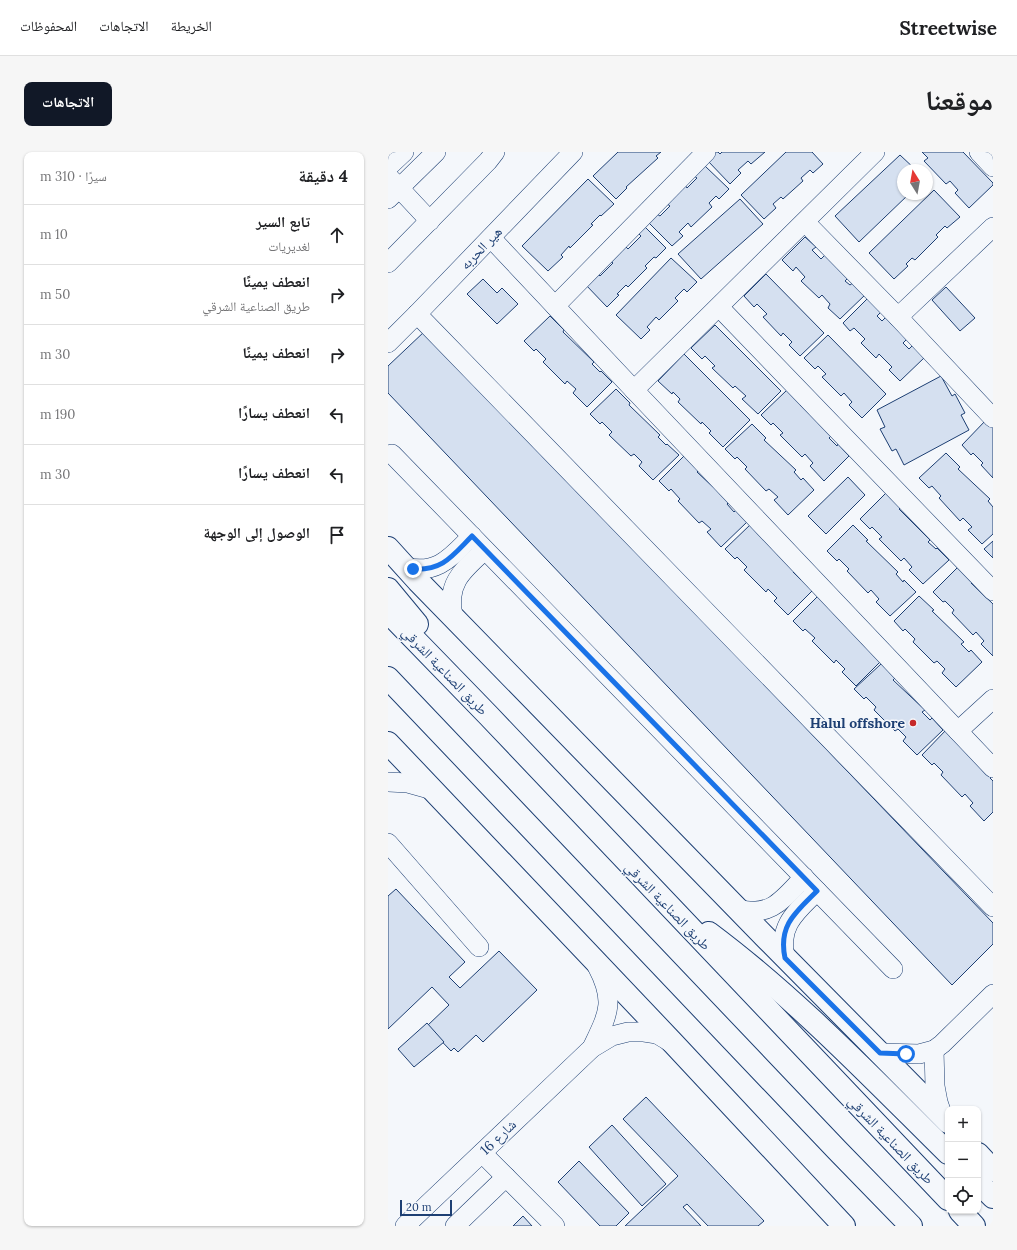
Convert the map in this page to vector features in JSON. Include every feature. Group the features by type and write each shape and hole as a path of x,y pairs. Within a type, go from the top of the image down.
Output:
{"main road":[{"path":"388,548 785,958 945,1118"},
{"path":"388,589 488,715"},
{"name":"طريق الصناعية الشرقي","path":"388,612 488,715 945,1196"},
{"path":"388,678 837,1150 912,1226"},
{"path":"388,742 844,1226"},
{"path":"657,894 751,966 806,1014 945,1150"},
{"path":"837,1150 893,1226"},
{"path":"981,1157 993,1170"},
{"path":"981,1185 993,1197"},
{"path":"963,1214 974,1226"}],"street":[{"path":"388,167 404,152"},
{"path":"430,221 392,188 436,152"},
{"path":"388,263 488,161 494,152"},
{"name":"هير الحربه","path":"388,343 573,152"},
{"path":"555,306 706,152"},
{"path":"634,390 875,152"},
{"path":"979,152 993,167"},
{"path":"805,222 898,317 993,418"},
{"path":"898,317 993,227"},
{"path":"491,238 993,768"},
{"path":"719,306 993,591"},
{"path":"417,314 993,907"},
{"path":"392,454 894,969"},
{"path":"405,567 421,569 437,566 450,558 472,536"},
{"path":"453,616 451,596 454,584 463,570 485,550"},
{"path":"958,731 993,699"},
{"path":"388,782 408,783 433,790"},
{"path":"388,843 479,947"},
{"path":"738,909 753,912 769,908 782,900 804,877"},
{"path":"785,958 783,942 786,926 795,913 817,891"},
{"name":"شارع 16","path":"592,1048 608,1011 609,1002 605,983 593,959"},
{"path":"880,1053 919,1054 934,1050 993,994"},
{"name":"شارع 16","path":"405,1226 592,1048 612,1036 628,1032 657,1034 674,1044"},
{"path":"934,1050 935,1086 938,1102 945,1117"},
{"path":"482,1153 555,1226"},
{"path":"455,1226 506,1177"}],"building":[{"path":"618,152 661,152 656,156 658,158 626,187 627,188 616,199 593,176"},
{"path":"716,152 720,154 722,152 765,152 751,164 748,161 738,170 741,173 730,184 707,160"},
{"path":"786,152 812,152 823,164 813,173 810,170 801,178 803,181 783,199 781,197 773,204 776,208 764,219 741,195"},
{"path":"922,152 963,152 993,183 993,185 969,208 955,193 958,190 950,181 946,184 933,170 933,164 927,164 924,161 928,158"},
{"path":"900,155 910,164 897,164 897,200 903,200 859,242 835,216"},
{"path":"705,166 729,189 719,199 716,196 709,203 712,207 691,227 688,223 679,232 683,236 672,246 649,223 657,214 660,216 670,206 666,203 685,185 687,188 697,178 694,176"},
{"path":"588,179 614,204 591,224 593,225 570,248 569,246 561,255 563,257 548,271 522,246"},
{"path":"934,190 960,217 947,228 945,226 936,235 938,237 915,260 912,258 906,264 908,266 894,279 869,253 924,200 933,200"},
{"path":"740,199 763,224 701,279 678,254"},
{"path":"644,226 666,248 645,266 647,268 628,287 626,285 617,294 619,295 607,307 585,284 597,273 600,276 613,263 609,260 624,245 628,249 641,236 638,233"},
{"path":"805,237 816,247 812,250 821,259 826,254 849,277 845,281 850,285 854,282 866,294 840,319 828,308 830,304 822,295 819,298 801,281 805,277 796,267 793,271 782,260"},
{"path":"671,258 697,282 687,292 684,289 675,298 678,301 659,320 656,317 647,327 650,330 641,339 616,315"},
{"path":"766,274 824,333 800,356 789,345 792,342 783,333 781,336 763,317 767,314 757,304 754,307 744,296"},
{"path":"483,279 497,293 502,288 518,304 497,324 467,294"},
{"path":"946,287 975,318 960,331 932,300"},
{"path":"868,298 881,312 877,316 882,321 886,317 908,338 903,343 909,349 913,345 925,357 900,381 889,370 892,367 879,354 876,358 861,343 865,339 854,328 850,331 843,323"},
{"path":"550,316 564,330 563,332 594,362 592,364 612,382 587,407 573,393 576,389 567,381 565,384 543,362 546,359 536,349 534,351 524,341"},
{"path":"715,325 781,391 758,414 742,399 746,396 735,386 733,388 712,368 715,366 705,356 702,359 691,348"},
{"path":"425,331 993,923 993,944 952,985 388,393 388,366"},
{"path":"828,335 886,394 862,418 849,405 852,402 844,393 841,396 822,377 826,374 818,366 815,369 804,358"},
{"path":"684,354 750,420 723,447 709,433 711,431 702,422 701,424 678,402 680,399 658,381"},
{"path":"941,376 952,396 955,394 965,413 961,415 969,430 904,465 896,449 892,451 880,429 885,427 877,410"},
{"path":"616,389 630,403 629,405 660,435 658,437 679,455 653,480 639,466 642,462 634,454 631,456 609,435 612,432 602,422 600,424 590,414"},
{"path":"787,390 831,436 829,438 837,446 838,444 849,456 824,481 810,466 813,463 805,454 802,457 780,435 783,433 773,423 771,425 761,415"},
{"path":"987,419 993,425 993,478 981,465 983,463 973,453 971,455 962,445"},
{"path":"752,424 766,438 764,440 796,470 794,472 801,480 803,478 814,490 788,515 774,500 778,497 769,489 766,491 745,469 747,467 737,457 735,459 725,449"},
{"path":"946,453 960,467 958,469 990,499 988,501 993,507 993,534 982,544 968,530 972,527 963,518 960,521 939,498 941,496 932,486 929,488 919,478"},
{"path":"685,455 699,470 697,472 729,502 727,504 734,512 736,510 747,522 721,547 707,532 711,529 702,521 699,523 678,501 680,499 671,489 669,491 659,481"},
{"path":"848,477 865,495 826,534 808,516"},
{"path":"886,493 900,508 899,509 930,540 928,542 936,549 937,548 949,560 923,584 909,570 912,567 904,558 901,561 879,539 882,537 872,527 870,529 860,519"},
{"path":"751,524 795,570 793,572 813,590 788,615 774,601 777,598 768,589 766,592 744,570 747,567 737,557 735,559 725,549"},
{"path":"853,525 868,540 866,541 898,572 896,574 903,582 904,580 916,592 890,616 876,602 879,599 871,590 868,593 847,571 849,569 839,559 837,561 827,551"},
{"path":"993,541 993,558 984,549"},
{"path":"958,567 973,582 971,583 993,604 993,656 981,644 984,641 976,632 973,635 952,613 954,610 933,592"},
{"path":"819,595 863,642 861,643 881,661 856,686 842,672 845,669 836,660 834,663 812,641 815,638 805,629 803,631 793,621"},
{"path":"919,596 964,642 961,644 969,652 971,650 982,662 956,687 942,673 945,669 937,661 934,663 913,642 915,639 905,629 903,631 894,621"},
{"path":"881,664 895,678 893,680 925,710 922,712 930,720 932,718 943,730 917,755 903,741 906,737 898,729 895,731 874,710 876,707 866,697 864,699 854,689"},
{"path":"947,729 992,776 990,778 993,781 993,812 984,821 970,806 973,803 965,794 962,797 941,775 943,772 934,763 932,765 922,755"},
{"path":"396,889 465,962 449,977 460,988 499,951 537,990 483,1042 476,1035 458,1052 454,1048 451,1051 427,1026 449,1005 432,987 388,1029 388,896"},
{"path":"427,1023 444,1042 414,1067 398,1049"},
{"path":"646,1097 764,1221 758,1226 708,1226 687,1204 683,1207 701,1226 625,1226 678,1176 623,1119"},
{"path":"612,1125 666,1184 642,1206 589,1147"},
{"path":"579,1161 629,1213 616,1226 600,1226 558,1182"},
{"path":"523,1216 532,1226 513,1226"}],"place":[{"name":"Halul offshore","path":"913,723"}],"route":[{"path":"413,569 429,569 437,566 450,558 472,536 817,891 795,913 786,926 783,942 785,958 880,1053 906,1054"}]}
